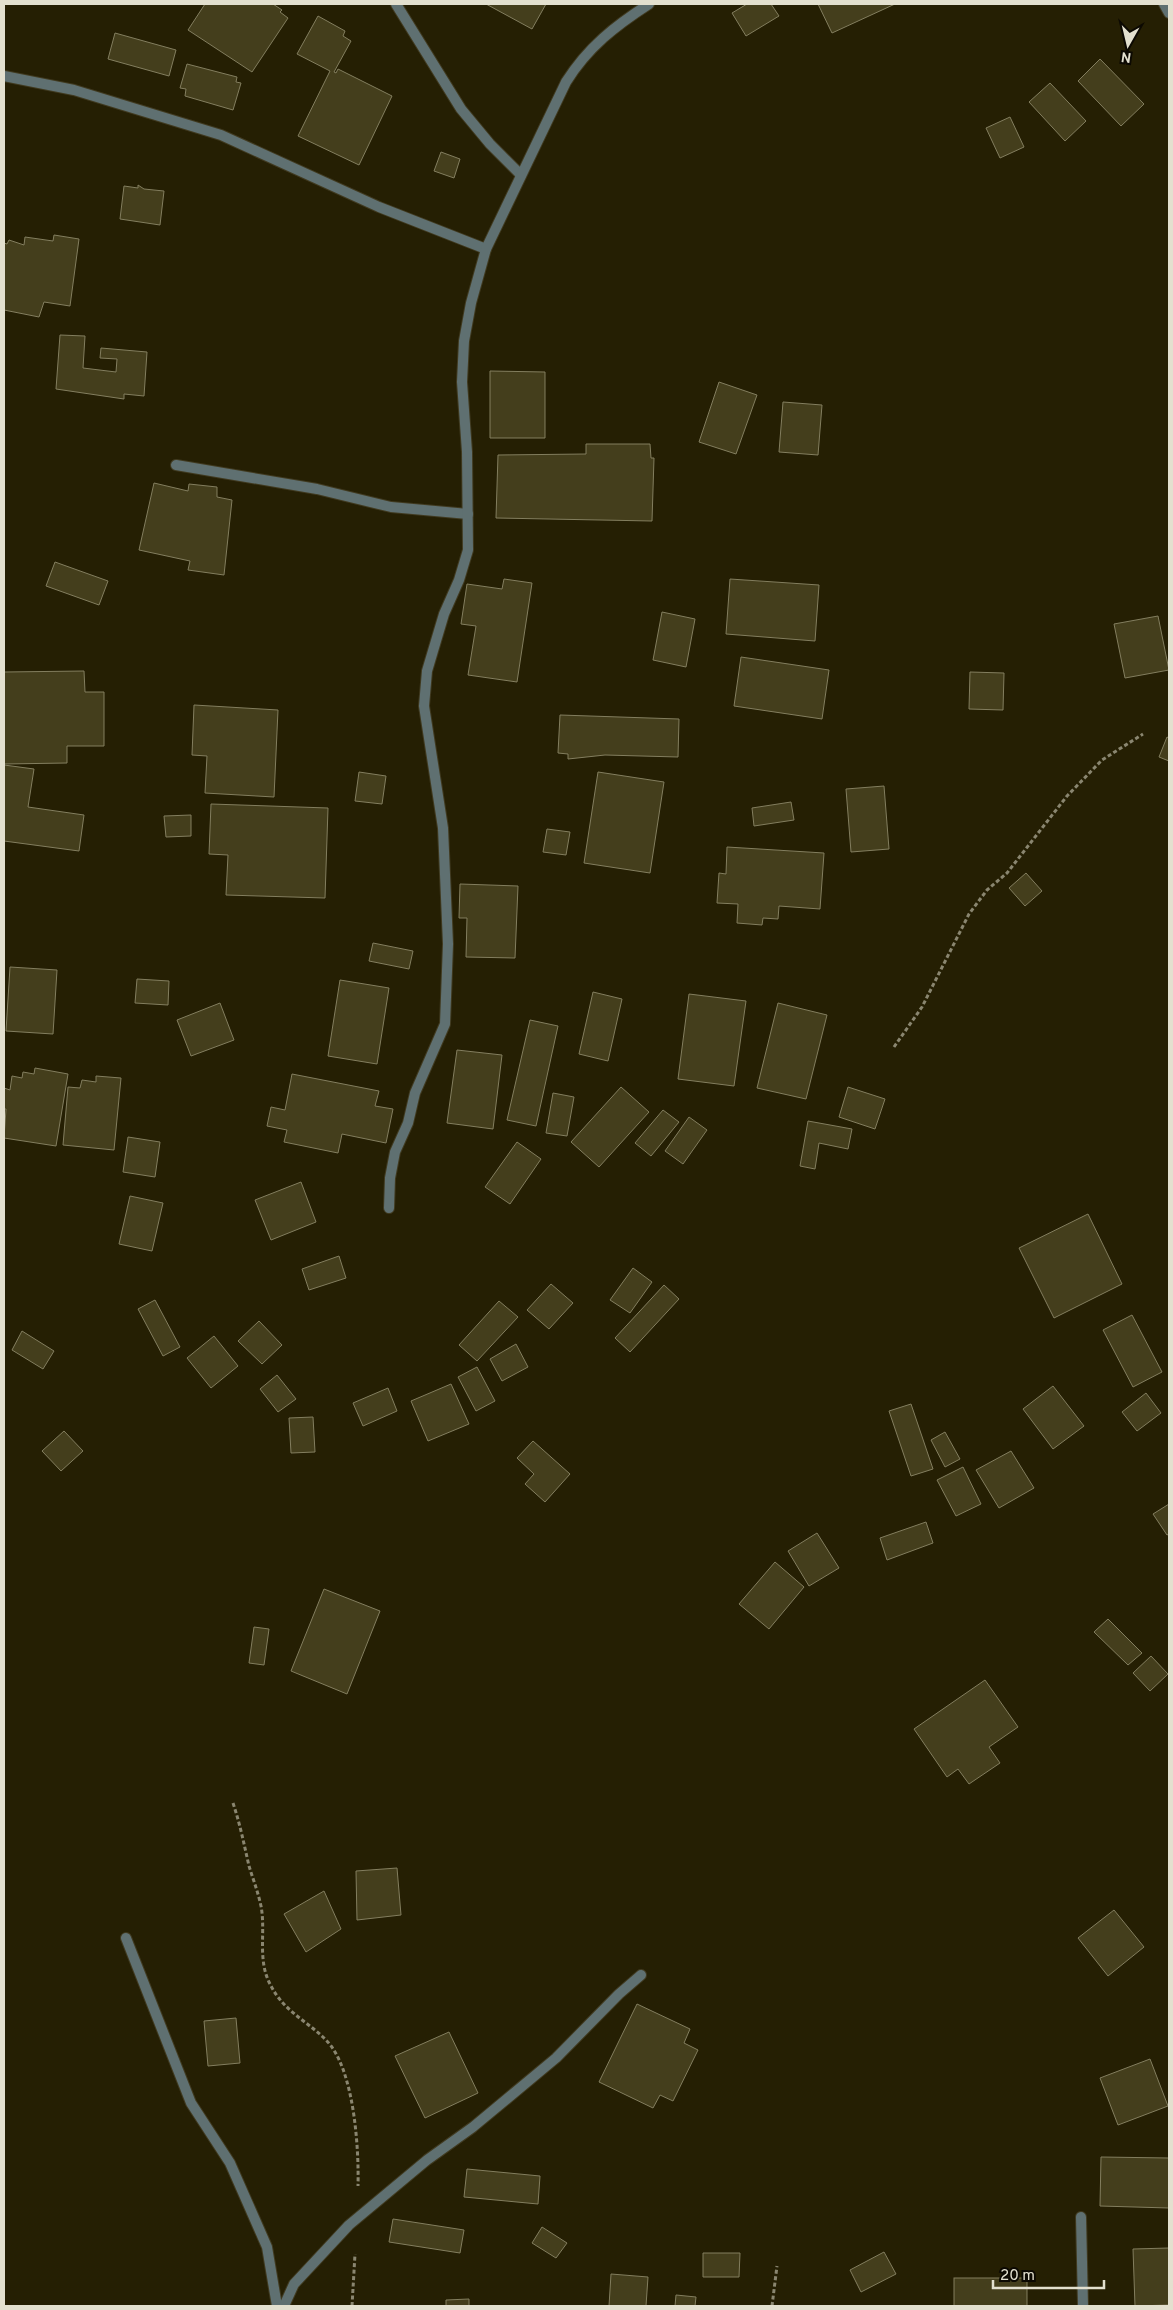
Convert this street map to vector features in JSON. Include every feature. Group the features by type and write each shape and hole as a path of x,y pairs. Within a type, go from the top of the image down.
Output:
{"street":[{"path":"396,4 461,109 490,144 521,175"},
{"path":"389,1208 390,1178 395,1152 408,1123 415,1093 445,1024 448,936 443,828 424,706 427,671 444,614 459,580 468,550 467,452 462,382 464,341 472,303 486,249 552,108 579,61 616,25 650,4"},
{"path":"1164,4 1169,13"},
{"path":"4,76 74,90 221,135 379,208 486,249"},
{"path":"176,465 317,489 391,507 468,514"},
{"path":"126,1938 191,2103 230,2163 267,2247 277,2306"},
{"path":"284,2306 294,2284 357,2219 427,2160 473,2127 556,2058 619,1994 641,1975"},
{"path":"1081,2217 1083,2306"}],"path":[{"path":"894,1047 922,1007 969,914 987,890 1006,873 1067,796 1102,760 1144,734"},
{"path":"233,1803 261,1907 262,1956 269,1984 290,2013 327,2041 345,2072 352,2103 358,2168 352,2306"},
{"path":"772,2306 777,2266"}],"building":[{"path":"205,4 273,4 282,10 280,12 288,18 252,72 188,30"},
{"path":"486,4 546,4 532,29"},
{"path":"747,4 771,4 779,16 746,36 732,13"},
{"path":"818,4 895,4 832,33"},
{"path":"318,16 345,31 343,36 351,41 334,72 336,73 338,69 392,96 359,165 298,136 330,71 297,54"},
{"path":"115,33 176,50 169,76 108,59"},
{"path":"1100,59 1144,104 1121,126 1078,81"},
{"path":"187,64 237,77 236,82 241,83 233,110 185,96 186,89 180,88"},
{"path":"1050,83 1086,121 1065,141 1029,102"},
{"path":"1010,117 1024,147 1000,158 986,128"},
{"path":"441,152 460,159 454,178 434,171"},
{"path":"138,185 144,189 164,191 160,225 120,219 124,186 138,188"},
{"path":"54,235 79,239 70,306 44,302 39,317 4,310 4,243 7,244 9,240 24,245 25,237 53,241"},
{"path":"60,335 85,336 83,368 116,372 117,359 100,358 101,348 147,352 144,396 124,394 124,399 56,389"},
{"path":"490,371 545,372 545,438 490,438"},
{"path":"719,382 757,395 736,454 699,442"},
{"path":"783,402 822,405 818,455 779,452"},
{"path":"586,444 650,444 651,458 654,458 652,521 496,518 498,455 586,454"},
{"path":"154,483 188,491 189,484 217,487 217,497 232,500 224,575 188,570 190,561 139,550"},
{"path":"55,562 108,581 99,605 46,586"},
{"path":"504,579 532,583 517,682 468,675 476,626 461,624 467,584 502,589"},
{"path":"730,579 819,585 815,641 726,634"},
{"path":"662,612 695,619 686,667 653,660"},
{"path":"1158,616 1169,670 1125,678 1114,624"},
{"path":"741,657 829,670 822,719 734,706"},
{"path":"84,671 85,692 104,692 104,746 67,746 67,763 4,764 4,672"},
{"path":"970,672 1004,673 1003,710 969,709"},
{"path":"194,705 278,710 274,797 205,793 207,756 192,755"},
{"path":"560,715 679,719 678,757 605,755 568,759 568,754 558,753"},
{"path":"1167,737 1169,738 1169,761 1159,757"},
{"path":"4,765 34,769 28,807 84,815 79,851 4,841"},
{"path":"359,772 386,776 382,804 355,801"},
{"path":"598,772 664,782 650,873 584,863"},
{"path":"884,786 889,849 851,852 846,789"},
{"path":"791,802 794,820 754,826 752,808"},
{"path":"211,804 328,808 325,898 226,895 228,855 209,854"},
{"path":"191,815 191,836 166,837 164,816"},
{"path":"547,829 570,832 566,855 543,852"},
{"path":"727,847 824,853 820,909 779,906 778,919 763,918 762,925 737,923 738,904 717,903 719,873 726,874"},
{"path":"1026,873 1042,891 1025,906 1009,888"},
{"path":"460,884 518,886 515,958 466,957 467,918 459,918"},
{"path":"373,943 413,951 409,969 369,961"},
{"path":"10,967 57,970 53,1034 6,1031"},
{"path":"137,979 169,981 168,1005 135,1003"},
{"path":"340,980 389,988 377,1064 328,1056"},
{"path":"593,992 622,999 608,1061 579,1054"},
{"path":"689,994 746,1001 734,1086 678,1079"},
{"path":"220,1003 234,1040 191,1056 177,1020"},
{"path":"778,1003 827,1015 806,1099 757,1088"},
{"path":"530,1020 558,1026 536,1126 507,1120"},
{"path":"457,1050 502,1055 493,1129 447,1123"},
{"path":"35,1068 68,1074 56,1146 4,1138 6,1109 4,1109 4,1088 10,1090 12,1076 22,1078 23,1072 34,1074"},
{"path":"292,1074 379,1091 375,1106 393,1109 386,1143 342,1134 338,1153 284,1142 287,1130 267,1126 271,1107 285,1110"},
{"path":"96,1076 121,1078 114,1150 63,1145 68,1087 80,1088 82,1080 96,1082"},
{"path":"621,1087 649,1112 599,1167 571,1142"},
{"path":"848,1087 885,1099 875,1129 839,1117"},
{"path":"553,1093 574,1097 567,1136 546,1133"},
{"path":"663,1110 679,1122 651,1156 635,1143"},
{"path":"689,1117 707,1130 683,1164 665,1151"},
{"path":"808,1121 852,1129 848,1149 819,1143 815,1169 800,1166"},
{"path":"128,1137 160,1142 155,1177 123,1172"},
{"path":"517,1142 541,1159 510,1204 485,1187"},
{"path":"301,1182 316,1222 271,1240 255,1200"},
{"path":"130,1196 163,1203 152,1251 119,1244"},
{"path":"1088,1214 1122,1284 1054,1318 1019,1248"},
{"path":"339,1256 346,1278 309,1290 302,1269"},
{"path":"633,1268 652,1282 630,1313 610,1300"},
{"path":"551,1284 573,1303 549,1329 527,1310"},
{"path":"664,1285 679,1299 630,1352 615,1338"},
{"path":"155,1300 180,1347 163,1356 138,1309"},
{"path":"499,1301 518,1317 477,1361 459,1345"},
{"path":"1132,1315 1162,1372 1133,1387 1103,1330"},
{"path":"259,1321 282,1345 262,1364 238,1341"},
{"path":"22,1331 54,1351 43,1369 12,1350"},
{"path":"214,1336 238,1366 211,1388 187,1358"},
{"path":"516,1344 528,1367 502,1381 490,1359"},
{"path":"477,1367 495,1401 476,1411 458,1377"},
{"path":"277,1375 296,1399 278,1412 260,1389"},
{"path":"451,1384 469,1424 428,1441 411,1401"},
{"path":"1053,1386 1084,1426 1053,1449 1023,1409"},
{"path":"388,1388 397,1411 363,1426 353,1403"},
{"path":"1146,1393 1161,1413 1137,1431 1122,1412"},
{"path":"911,1404 933,1469 911,1476 889,1411"},
{"path":"313,1417 315,1452 291,1453 289,1418"},
{"path":"64,1431 83,1451 61,1471 42,1451"},
{"path":"945,1432 960,1459 945,1467 931,1440"},
{"path":"533,1441 570,1474 545,1502 525,1484 534,1474 517,1458"},
{"path":"1011,1451 1034,1488 999,1508 976,1470"},
{"path":"963,1467 981,1504 956,1516 937,1480"},
{"path":"1169,1504 1169,1534 1167,1535 1153,1514"},
{"path":"926,1522 933,1543 887,1560 880,1538"},
{"path":"817,1533 839,1568 809,1586 788,1551"},
{"path":"775,1562 804,1587 769,1629 739,1604"},
{"path":"324,1589 380,1611 347,1694 291,1671"},
{"path":"1108,1619 1142,1653 1128,1665 1094,1632"},
{"path":"254,1627 269,1629 264,1665 249,1663"},
{"path":"1151,1656 1168,1674 1150,1691 1133,1673"},
{"path":"985,1680 1018,1727 989,1747 1000,1763 969,1784 958,1769 947,1777 914,1729"},
{"path":"397,1868 401,1915 357,1920 356,1871"},
{"path":"324,1891 341,1929 306,1952 284,1914"},
{"path":"1114,1910 1144,1947 1108,1976 1078,1938"},
{"path":"637,2004 690,2029 684,2043 698,2050 673,2101 660,2095 653,2108 599,2082"},
{"path":"236,2018 240,2063 208,2066 204,2021"},
{"path":"449,2032 478,2093 425,2118 395,2056"},
{"path":"1150,2059 1168,2106 1118,2125 1100,2078"},
{"path":"1101,2157 1169,2158 1169,2208 1100,2206"},
{"path":"467,2169 540,2176 538,2204 464,2197"},
{"path":"393,2219 464,2230 460,2253 389,2242"},
{"path":"542,2227 567,2243 556,2258 532,2243"},
{"path":"1169,2248 1169,2305 1135,2306 1133,2249"},
{"path":"884,2252 896,2274 861,2292 850,2270"},
{"path":"703,2253 740,2253 739,2277 703,2277"},
{"path":"611,2274 648,2277 646,2306 609,2306"},
{"path":"954,2278 1027,2278 1027,2306 954,2306"},
{"path":"676,2295 696,2297 695,2306 675,2306"},
{"path":"469,2299 469,2306 446,2306 446,2300"}]}
